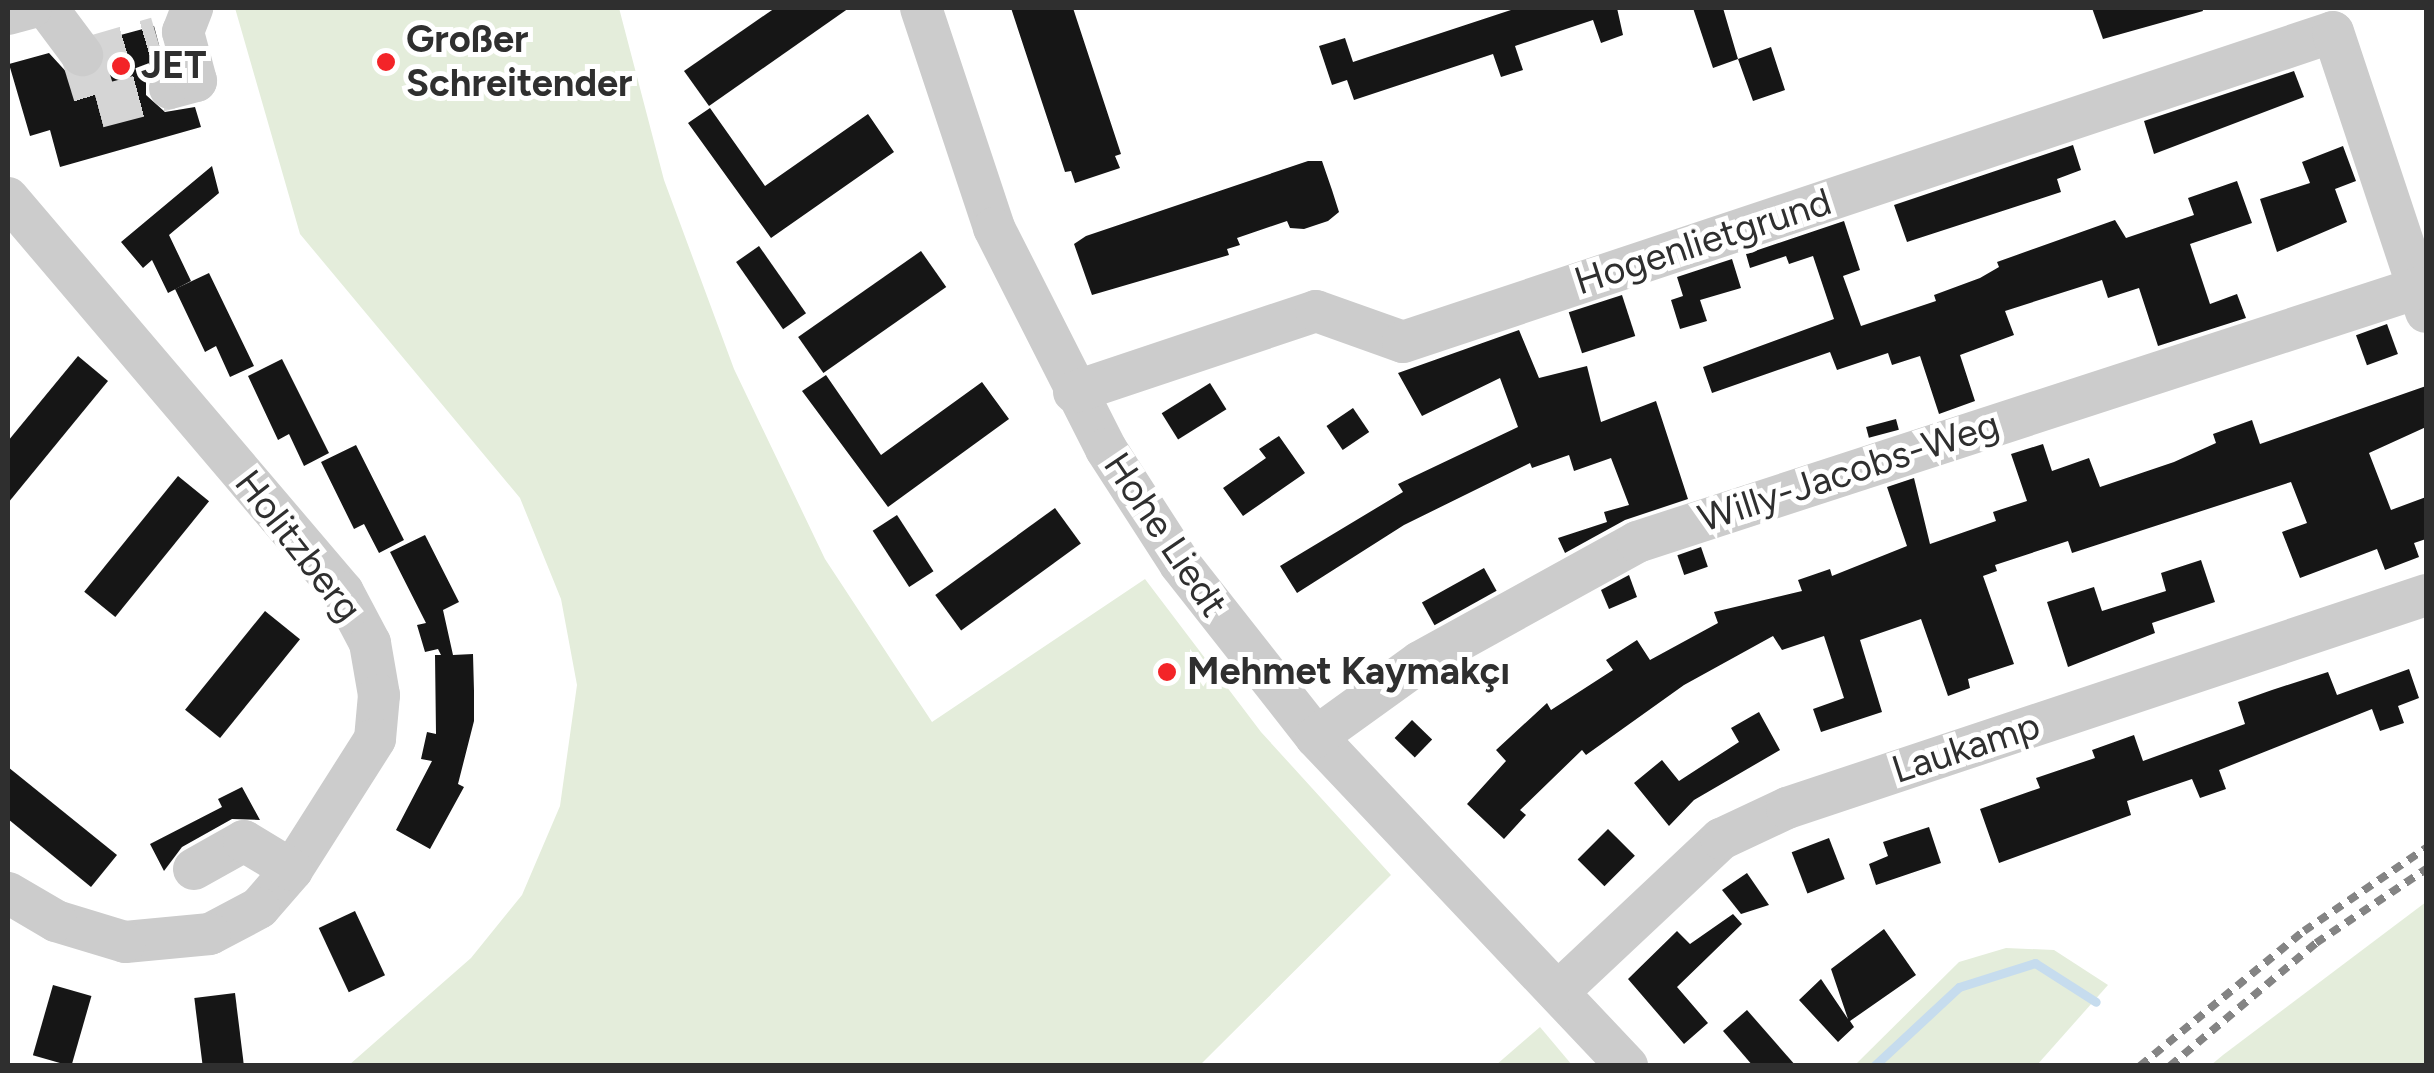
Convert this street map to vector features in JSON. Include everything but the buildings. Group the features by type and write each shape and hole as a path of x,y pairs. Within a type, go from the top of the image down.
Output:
{"street":[{"path":"8,14 31,8"},
{"path":"48,8 82,55"},
{"name":"Hohe Liedt","path":"921,8 994,228 1074,392 1180,564 1316,738 1627,1066"},
{"path":"170,88 196,81 177,26"},
{"name":"Hogenlietgrund","path":"1074,392 1316,311 1403,342 2333,32 2422,300"},
{"name":"Holitzberg","path":"8,198 342,592 370,643 379,694 375,739 292,870 259,908 210,934 175,941 98,938 8,893"},
{"name":"Willy-Jacobs-Weg","path":"1316,738 1420,662 1637,542 2422,300"},
{"name":"Laukamp","path":"1558,992 1721,839 1787,808 2426,595"},
{"path":"194,869 244,841 292,870"}],"green space":[{"path":"235,8 619,8 664,180 734,369 825,559 932,722 1145,579 1261,732 1391,875 1200,1065 349,1065 471,958 522,895 560,806 577,685 561,599 520,498 300,234"},
{"path":"2426,902 2426,1065 2211,1065 2223,1055"},
{"path":"2006,948 2054,950 2108,985 2037,1065 1855,1065 1959,962"},
{"path":"1540,1027 1572,1065 1496,1065"}],"waterway":[{"path":"1874,1066 1959,987 2035,963 2096,1002"}],"tunnel":[{"path":"85,59 157,38"},
{"path":"82,55 98,107 170,88"}],"railway":[{"path":"2140,1066 2304,931 2426,848"},
{"path":"2170,1066 2316,943 2426,869"}],"place":[{"name":"Großer Schreitender","path":"386,62"},
{"name":"JET","path":"121,66"},
{"name":"Mehmet Kaymakçı","path":"1167,672"}]}
